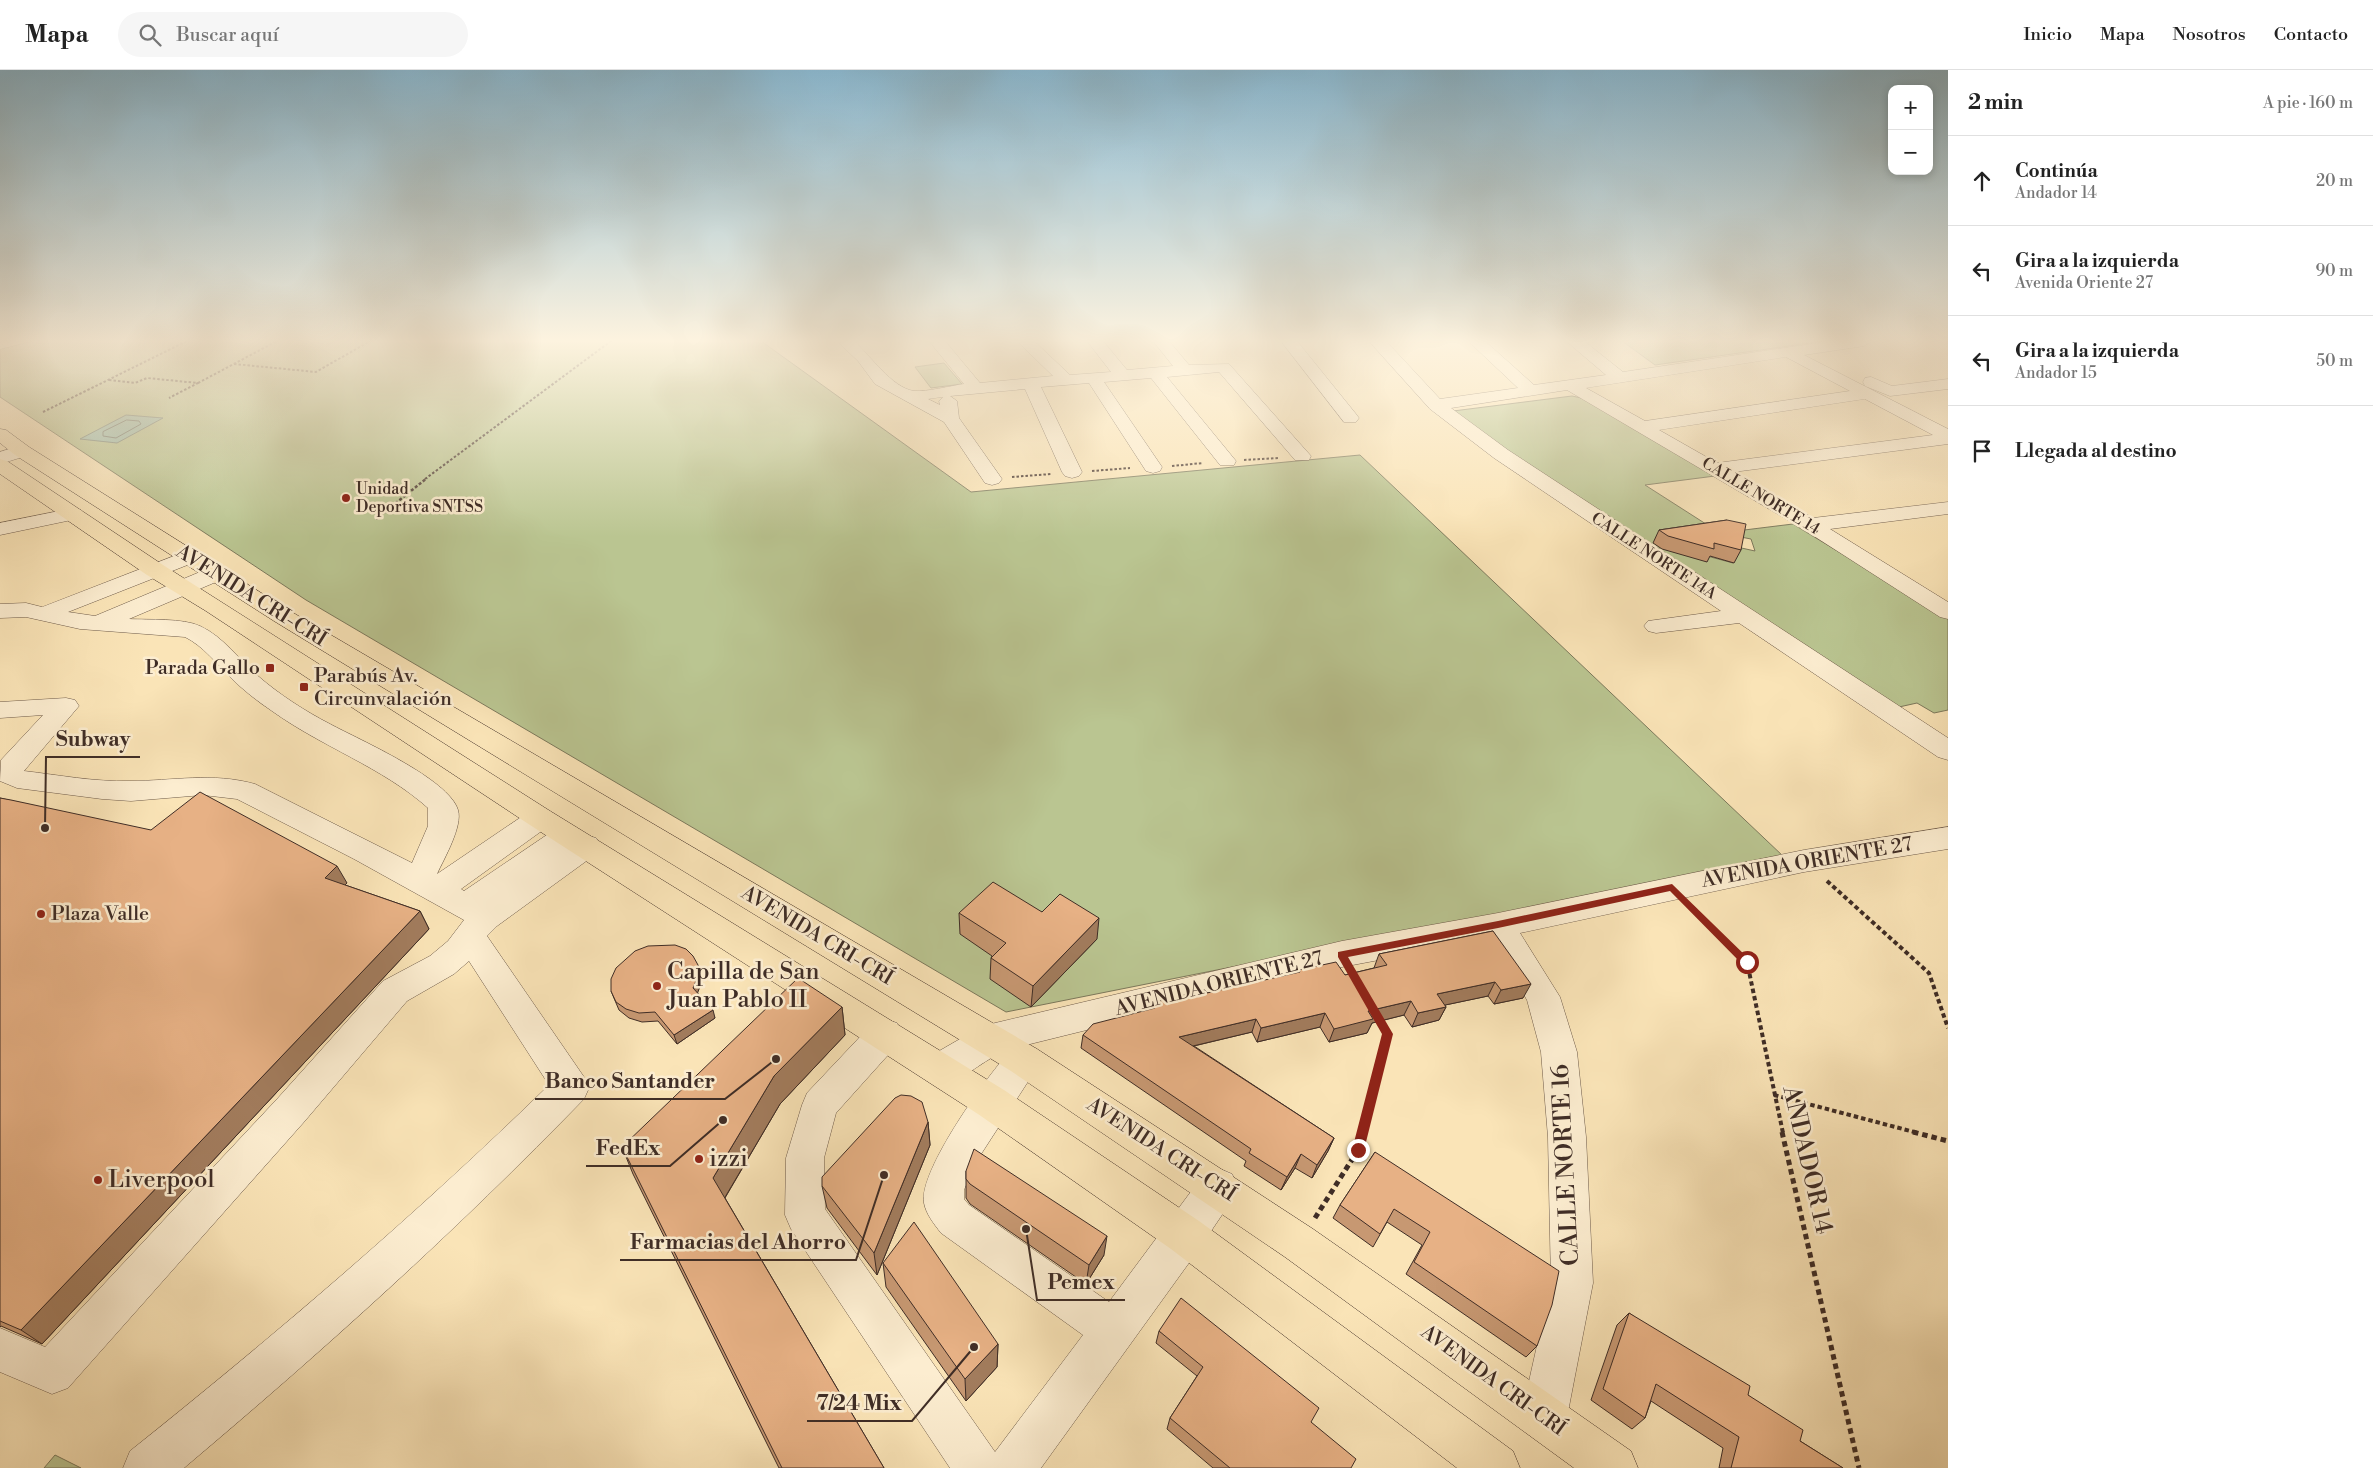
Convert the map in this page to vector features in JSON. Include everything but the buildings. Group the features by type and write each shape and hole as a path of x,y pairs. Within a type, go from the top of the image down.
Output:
{"main road":[{"name":"AVENIDA CRI-CRÍ","path":"0,434 187,577 554,827 940,1069 1186,1235 1496,1468"},
{"name":"AVENIDA CRI-CRÍ","path":"0,464 74,514 187,577 221,599 230,598 264,619 282,616 991,1039 1218,1187 1614,1468"}],"street":[{"path":"929,406 950,418 992,479"},
{"path":"948,406 950,418"},
{"path":"1042,406 1072,472"},
{"path":"1112,406 1153,467"},
{"path":"1182,406 1227,462"},
{"path":"1258,406 1302,456"},
{"path":"1341,406 1350,418"},
{"name":"CALLE NORTE 14A","path":"1438,406 1525,471 1948,751"},
{"name":"CALLE NORTE 14","path":"1607,406 1937,597 1948,612"},
{"path":"1643,427 1783,406"},
{"path":"1889,406 1948,438"},
{"path":"1716,469 1948,438"},
{"path":"0,458 22,451"},
{"path":"1810,525 1948,508"},
{"path":"0,529 74,514"},
{"path":"71,619 187,577"},
{"path":"71,619 187,577"},
{"path":"0,611 26,610 71,619 190,630 204,637 242,675 287,709 320,730 406,776 438,798 444,809 450,902 460,950 442,965 395,991 291,1110 52,1372 0,1350"},
{"path":"1656,626 1745,615"},
{"path":"0,710 66,706 11,766 9,774 17,779 103,790 230,786 279,807 450,902 571,1088 535,1125 350,1297 147,1468"},
{"path":"450,902 554,827"},
{"path":"450,902 554,827"},
{"name":"AVENIDA ORIENTE 27","path":"940,1069 991,1039 1342,954 1498,925 1672,887 1804,861 1945,841"},
{"name":"CALLE NORTE 16","path":"1498,925 1542,997 1560,1052 1567,1136 1572,1283 1544,1418"},
{"path":"885,1034 820,1105 804,1158 804,1215 978,1468"},
{"path":"1024,1060 991,1102 945,1182 943,1202 955,1219 1114,1330"},
{"path":"1012,1468 1186,1235 1218,1187"}],"path":[{"path":"43,412 55,406"},
{"path":"376,519 434,472 523,406"},
{"path":"1804,861 1929,972 1948,1028"},
{"name":"ANDADOR 14","path":"1672,887 1747,962 1774,1095 1858,1468"},
{"path":"1299,1243 1358,1150 1388,1034 1374,1010"},
{"path":"1774,1095 1948,1141"}],"green space":[{"path":"14,406 852,406 971,492 1360,455 1784,857 1006,1012 306,600"},
{"path":"1491,406 1598,406 1715,476 1645,485 1720,533 1793,524 1948,618 1948,710 1934,713 1917,703 1899,707 1495,444 1453,411","holes":["1720,533 1751,539 1755,551 1737,547 1733,563 1707,556"]},
{"path":"55,1455 81,1468 44,1468"}],"water":[{"path":"126,415 163,418 117,443 80,439"}],"place":[{"name":"Unidad Deportiva SNTSS","path":"346,498"},
{"name":"Parada Gallo","path":"270,668"},
{"name":"Parabús Av. Circunvalación","path":"304,687"},
{"name":"Subway","path":"45,828"},
{"name":"Plaza Valle","path":"41,914"},
{"name":"Capilla de San Juan Pablo II","path":"657,986"},
{"name":"Banco Santander","path":"776,1059"},
{"name":"FedEx","path":"723,1120"},
{"name":"izzi","path":"699,1159"},
{"name":"Farmacias del Ahorro","path":"884,1175"},
{"name":"Liverpool","path":"98,1180"},
{"name":"Pemex","path":"1026,1229"},
{"name":"7/24 Mix","path":"974,1347"}],"route":[{"path":"1358,1150 1388,1034 1342,954 1498,925 1672,887 1747,962"}]}
